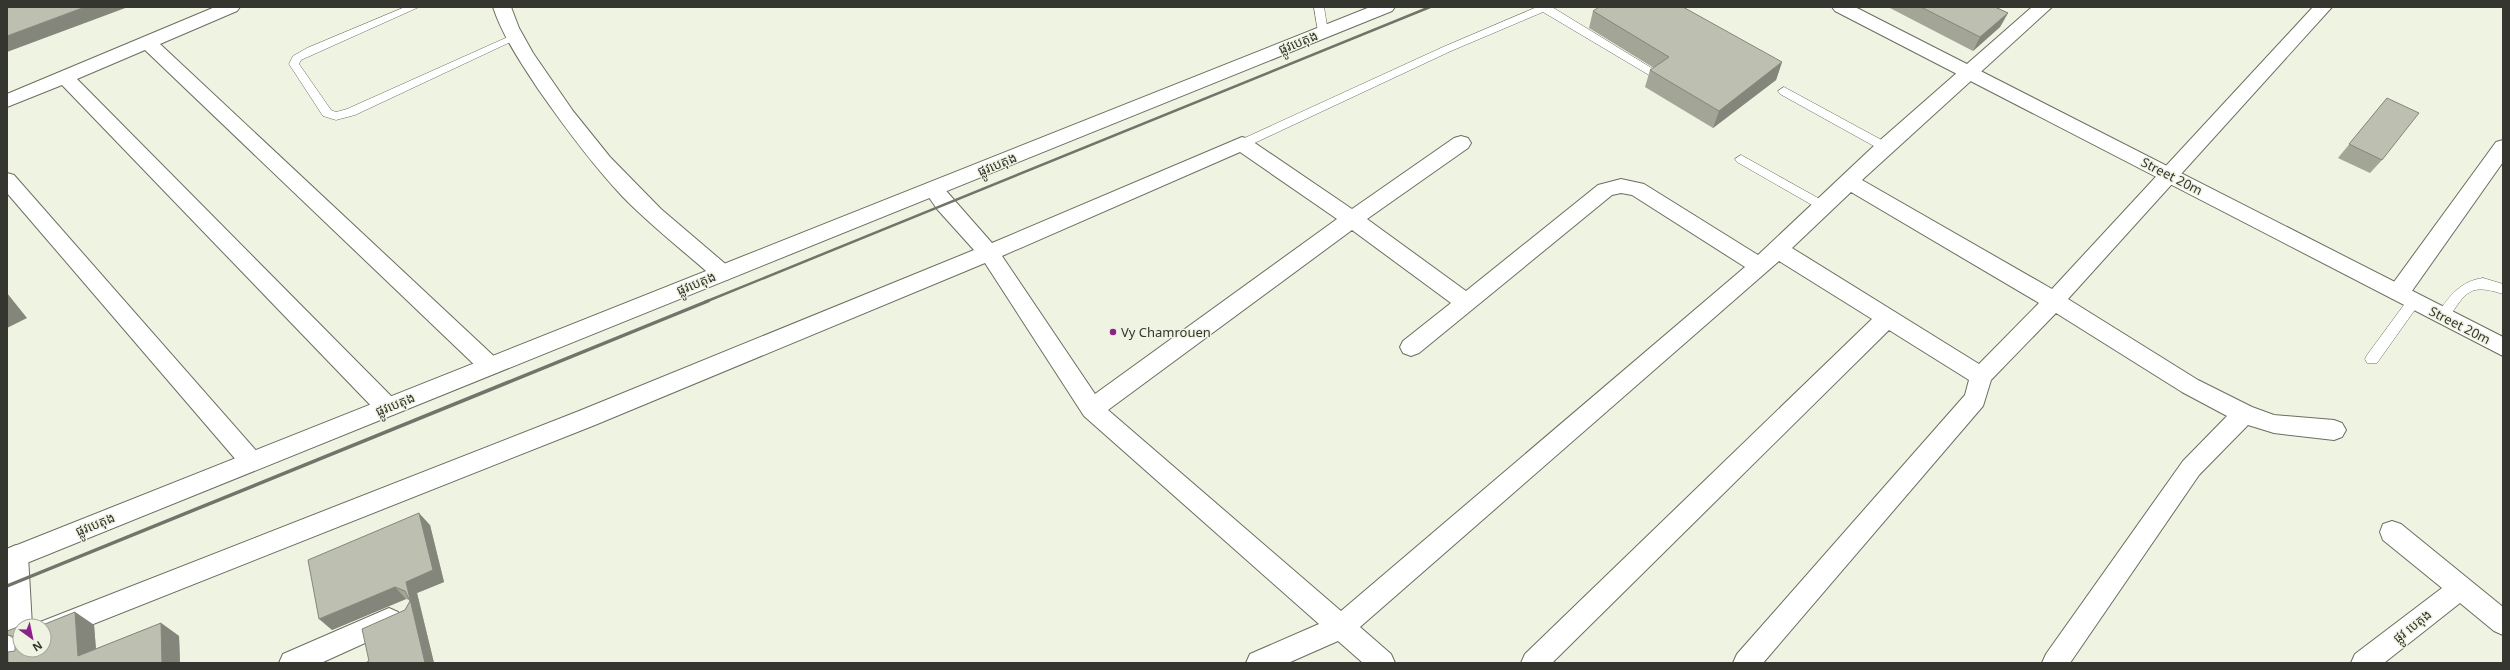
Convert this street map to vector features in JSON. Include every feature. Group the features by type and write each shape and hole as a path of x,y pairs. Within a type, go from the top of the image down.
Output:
{"street":[{"path":"7,101 146,41 231,7"},
{"path":"502,7 508,30 559,106 607,166 644,205 722,273"},
{"name":"ផ្លូវបេតុង","path":"11,558 722,273 934,190 1386,7"},
{"name":"Street 20m","path":"1841,7 2503,347"},
{"path":"1258,663 1341,627 1760,266 1885,147 2043,7"},
{"path":"1746,663 1974,399 1981,376 2054,301 2323,7"},
{"path":"146,41 490,366"},
{"path":"64,76 387,407"},
{"path":"52,629 587,418 989,253 1242,144 1352,219 1467,303"},
{"path":"1092,409 1352,219 1461,144"},
{"path":"2406,297 2503,148"},
{"path":"7,180 251,461"},
{"path":"1848,181 2054,301 2190,386 2244,414 2274,424 2334,430"},
{"path":"1410,347 1467,303 1605,190 1621,186 1636,189 1760,266"},
{"path":"934,190 944,204 989,253 1092,409 1382,663"},
{"path":"1778,250 1981,376"},
{"path":"1534,663 1887,318"},
{"path":"2054,663 2191,468 2244,414"},
{"path":"2392,532 2503,623"},
{"path":"11,558 18,618"},
{"name":"ផ្លូវ បេតុង","path":"2364,663 2461,588"},
{"path":"292,663 407,612"}],"lane":[{"path":"414,7 311,50 297,58 294,64 328,113 336,116 351,112 514,38"},
{"path":"1319,7 1323,32"},
{"path":"1242,144 1447,49 1545,8 1653,72"},
{"path":"1784,91 1885,147"},
{"path":"1741,159 1823,206"},
{"path":"2442,316 2458,292 2472,284 2492,284 2503,289"},
{"path":"2372,359 2406,297"}],"building":[{"path":"7,7 85,7 7,36"},
{"path":"1599,7 1683,7 1782,62 1719,111 1650,70 1669,57 1593,11"},
{"path":"1921,7 1995,7 2008,13 1980,37"},
{"path":"2387,98 2419,113 2382,160 2349,144"},
{"path":"419,513 433,570 406,582 425,663 365,663 369,661 362,629 405,610 410,601 405,591 395,587 319,619 308,560"},
{"path":"75,612 78,656 161,623 162,663 8,663 8,652 12,651 12,658 52,658 52,621"},
{"path":"12,629 12,636 8,635 7,631"}],"railway":[{"path":"705,302 1430,7"},
{"path":"7,586 708,301"}],"place":[{"name":"Vy Chamrouen","path":"1113,332"}]}
